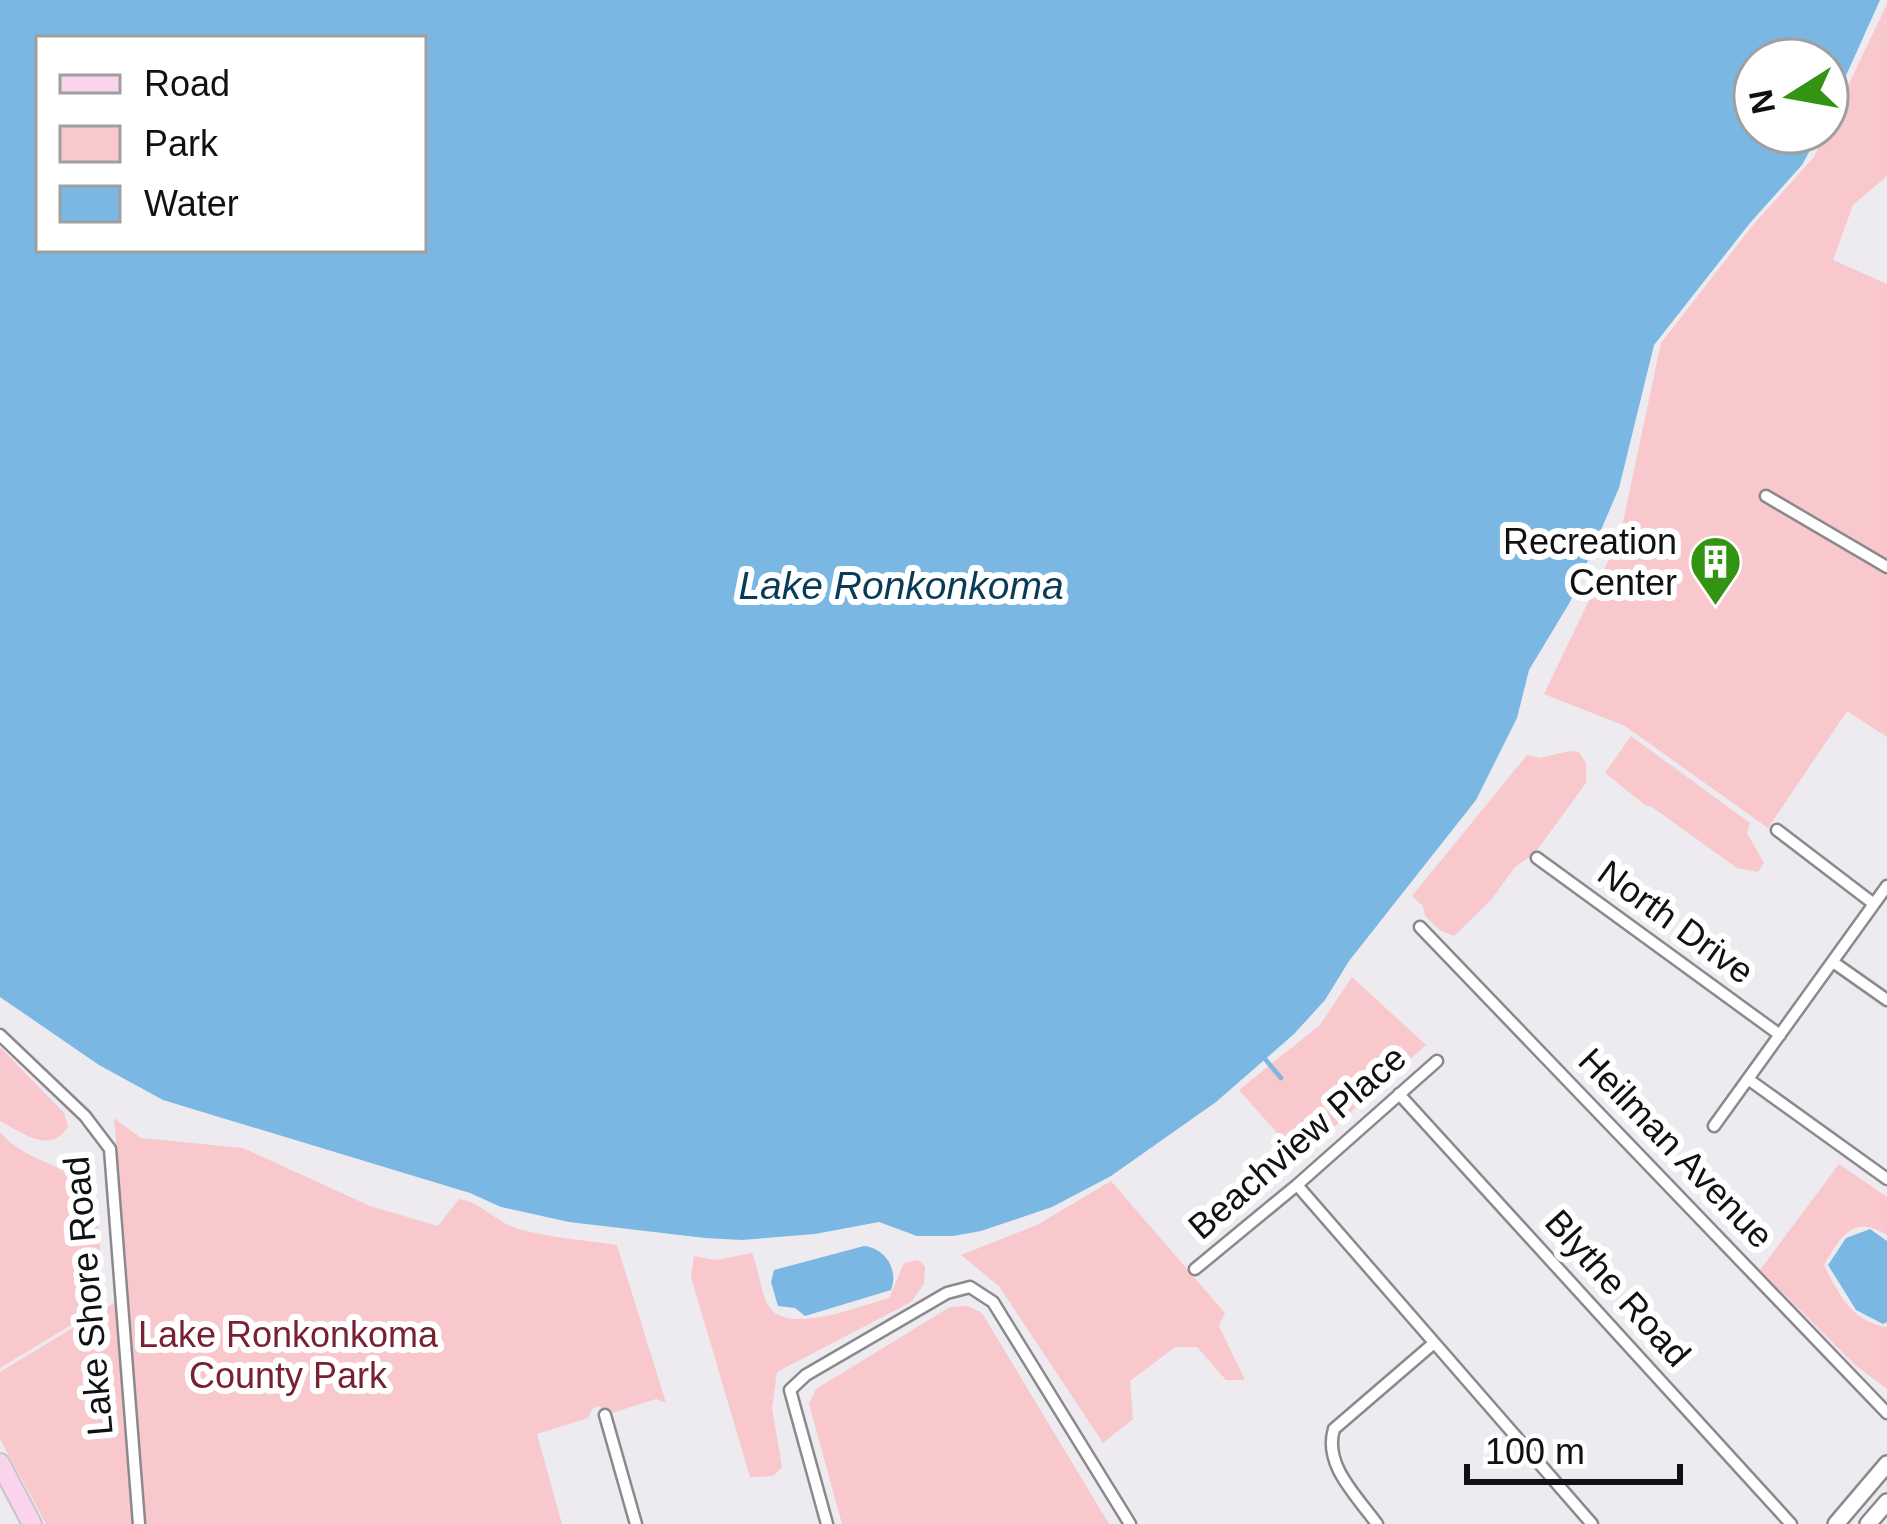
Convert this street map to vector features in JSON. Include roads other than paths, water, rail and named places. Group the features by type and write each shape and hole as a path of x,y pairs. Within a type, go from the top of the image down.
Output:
{"main road":[{"path":"0,1463 8,1496 32,1524"},
{"path":"1836,1524 1887,1464"},
{"path":"1868,1524 1887,1502"}],"street":[{"path":"1766,496 1887,567"},
{"path":"1777,830 1874,904"},
{"name":"North Drive","path":"1537,858 1780,1035"},
{"path":"1714,1126 1887,886"},
{"name":"Heilman Avenue","path":"1420,926 1887,1412"},
{"path":"1834,962 1887,1000"},
{"name":"Lake Shore Road","path":"0,1035 85,1117 110,1148 139,1524"},
{"name":"Beachview Place","path":"1195,1269 1437,1061"},
{"path":"1748,1079 1887,1179"},
{"name":"Blythe Road","path":"1399,1094 1792,1524"},
{"path":"1297,1185 1592,1524"},
{"path":"826,1524 790,1390 806,1375 947,1293 970,1287 993,1303 1130,1524"},
{"path":"1377,1524 1334,1462 1329,1445 1334,1430 1434,1343"},
{"path":"605,1415 636,1524"}],"water":[{"name":"Lake Ronkonkoma","path":"0,0 1880,0 1851,65 1851,36 1731,36 1731,156 1807,156 1654,345 1619,488 1570,602 1529,670 1517,718 1476,800 1294,1034 1216,1102 1111,1176 1052,1207 953,1236 917,1236 879,1222 815,1234 705,1238 569,1222 501,1207 470,1193 163,1100 99,1065 0,997"},
{"path":"1870,1229 1887,1241 1887,1322 1883,1324 1856,1310 1828,1265 1846,1238"},
{"path":"864,1246 888,1261 891,1290 805,1316 795,1308 778,1306 771,1282 774,1270"}],"waterway":[{"path":"1265,1059 1281,1078"}],"place":[{"name":"Recreation Center","path":"1716,608"}],"park label":[{"name":"Lake Ronkonkoma County Park","path":"288,1354"}]}
